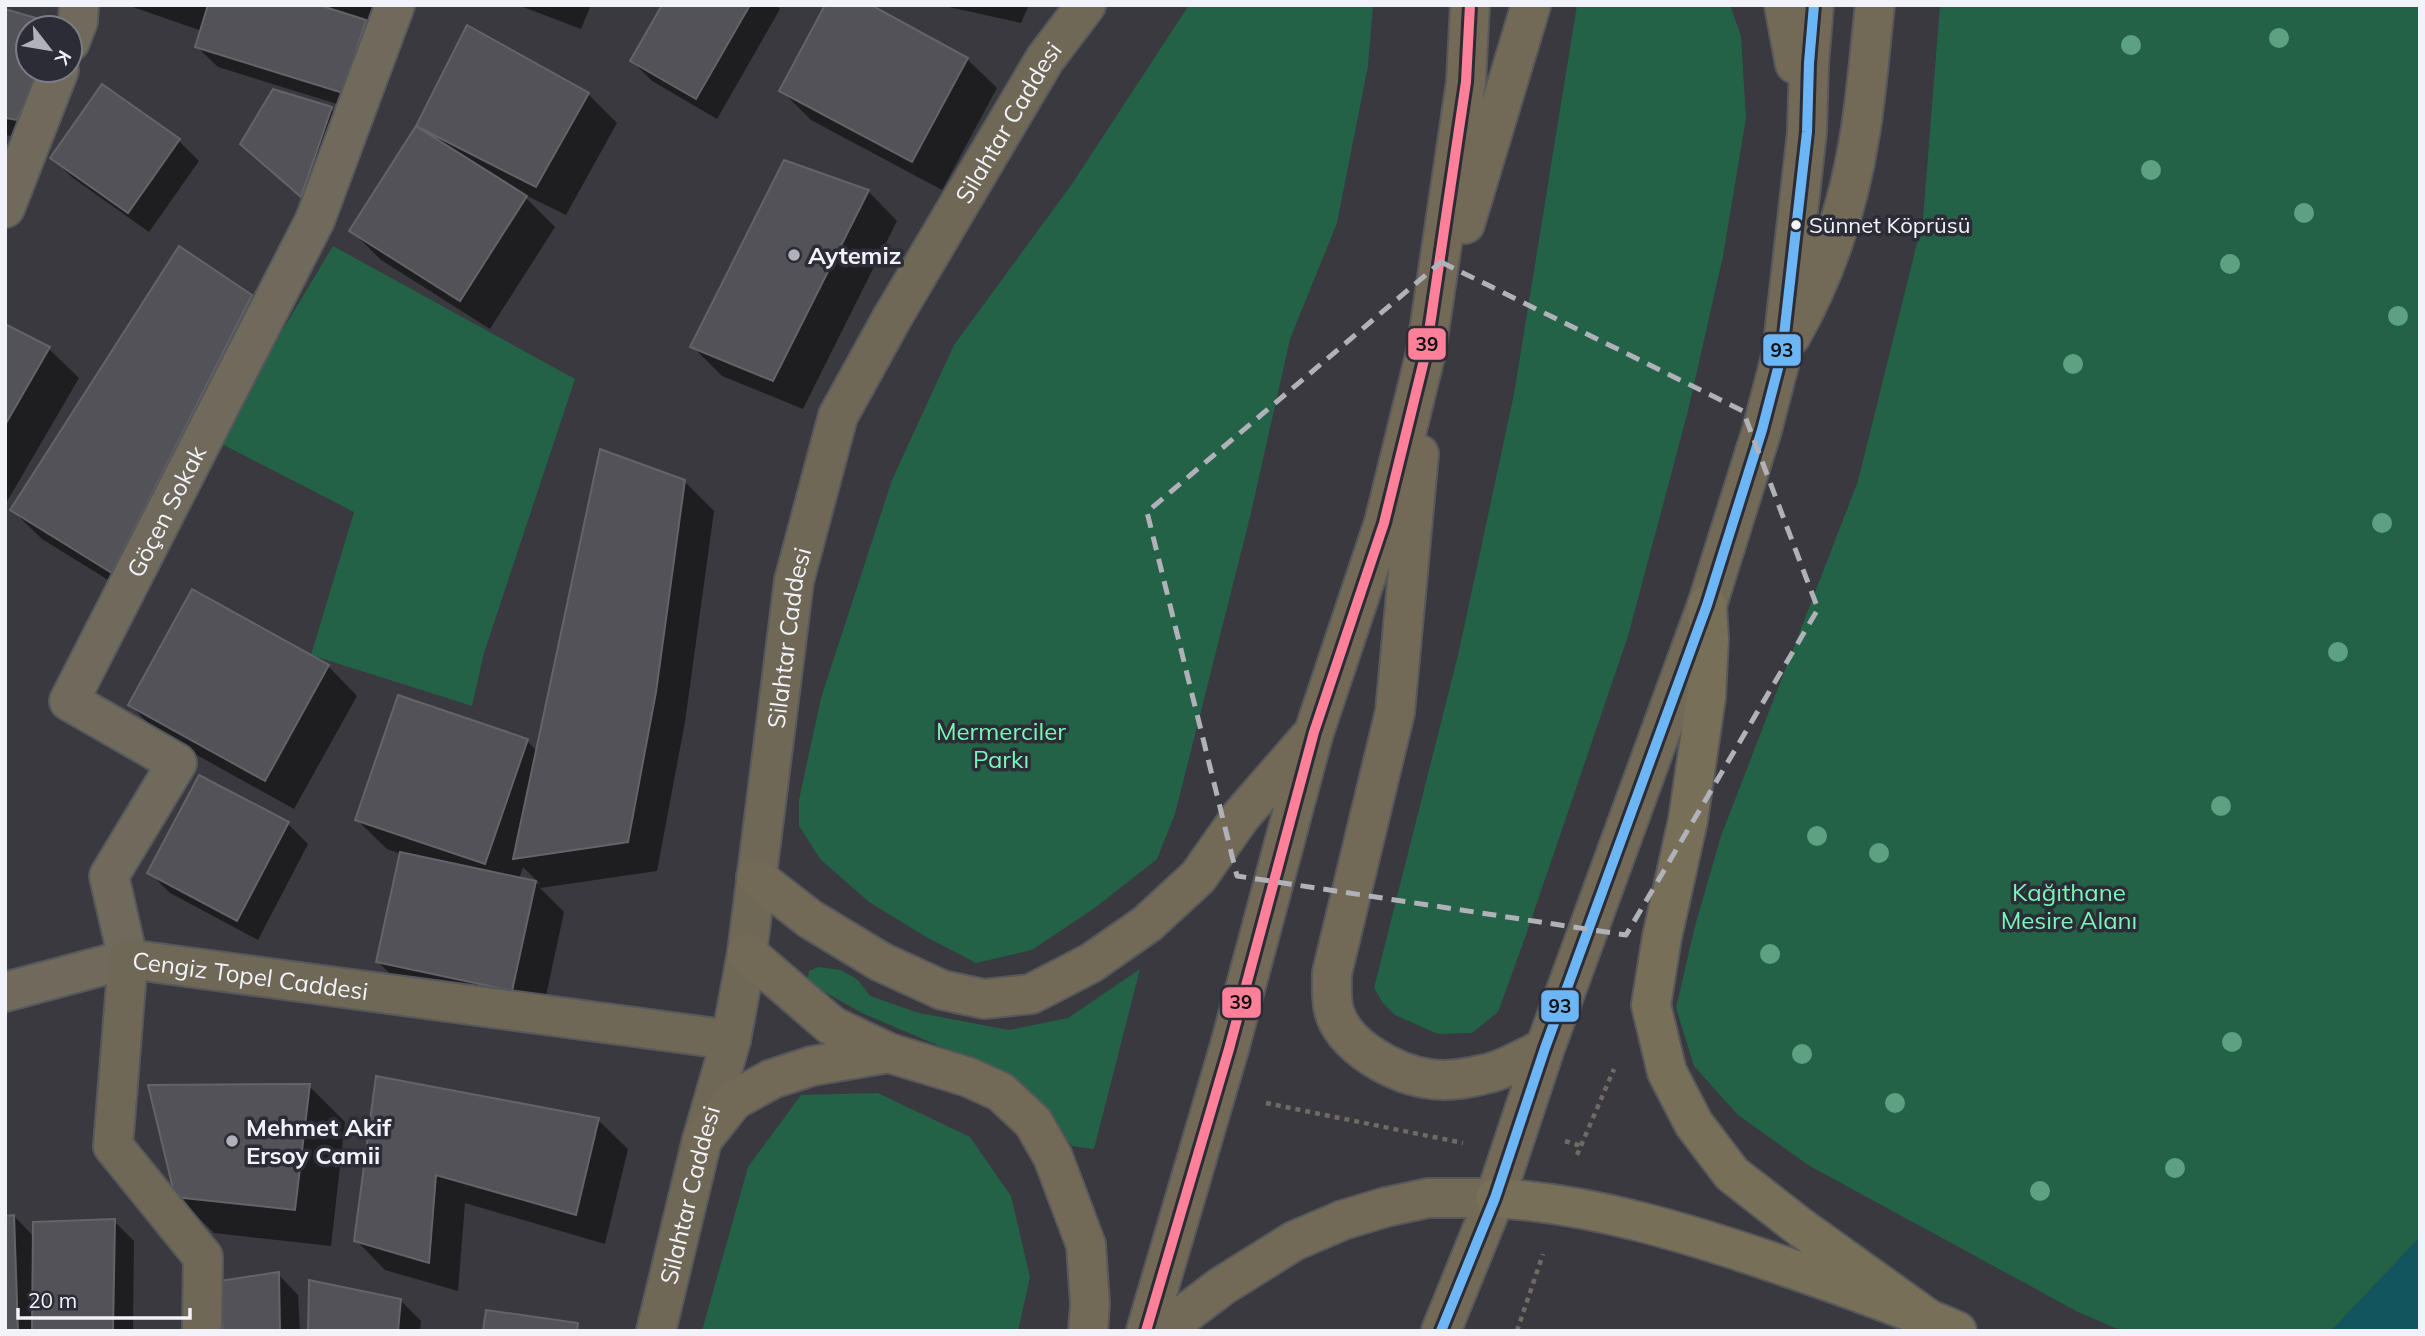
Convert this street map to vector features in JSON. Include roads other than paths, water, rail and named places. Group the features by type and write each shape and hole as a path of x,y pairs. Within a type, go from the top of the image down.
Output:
{"highway":[{"path":"1707,604 1707,685 1700,738 1688,820 1662,937 1651,1005 1663,1060 1694,1124 1732,1174 1800,1227 1942,1324"},
{"path":"1495,1198 1534,1200 1603,1213 1703,1238 1942,1324"}],"main road":[{"name":"Silahtar Caddesi","path":"656,1331 702,1140 732,1040 747,953 793,581 838,415 892,317 1045,59 1086,5"},
{"path":"1470,5 1466,82 1426,352 1415,518 1395,712 1332,973 1334,1010 1345,1033 1366,1052 1391,1068 1431,1079 1456,1080 1488,1074 1545,1048"},
{"path":"1146,1331 1220,1080 1314,732 1384,523 1426,352 1531,5"},
{"path":"1784,5 1807,132"},
{"path":"1441,1331 1495,1198 1545,1048 1707,604 1762,430 1782,354 1807,132 1814,5"},
{"path":"1782,354 1813,297 1839,228 1860,134 1875,5"},
{"path":"756,877 810,919 881,962 942,990 984,999 1031,994 1091,963 1147,924 1198,877 1241,816 1314,732"},
{"path":"747,953 832,1026 889,1053 968,1077 1001,1092 1033,1122 1053,1157 1086,1245 1090,1304 1088,1331"},
{"name":"Cengiz Topel Caddesi","path":"202,1331 203,1257 113,1146 128,959 732,1040"},
{"path":"702,1140 734,1100 772,1079 812,1066 889,1053"},
{"path":"1168,1331 1177,1320 1233,1280 1294,1241 1343,1220 1428,1198 1495,1198"}],"street":[{"name":"Göçen Sokak","path":"128,959 109,876 177,763 69,701 315,220 394,5"},
{"path":"5,208 54,84"},
{"path":"5,992 128,959"}],"water":[{"path":"2420,1237 2420,1331 2331,1331"}],"place":[{"name":"Sünnet Köprüsü","path":"1796,225"},
{"name":"Aytemiz","path":"794,255"},
{"name":"Mehmet Akif Ersoy Camii","path":"232,1141"}],"park label":[{"name":"Mermerciler Parkı","path":"1001,745"},
{"name":"Kağıthane Mesire Alanı","path":"2069,906"}]}
